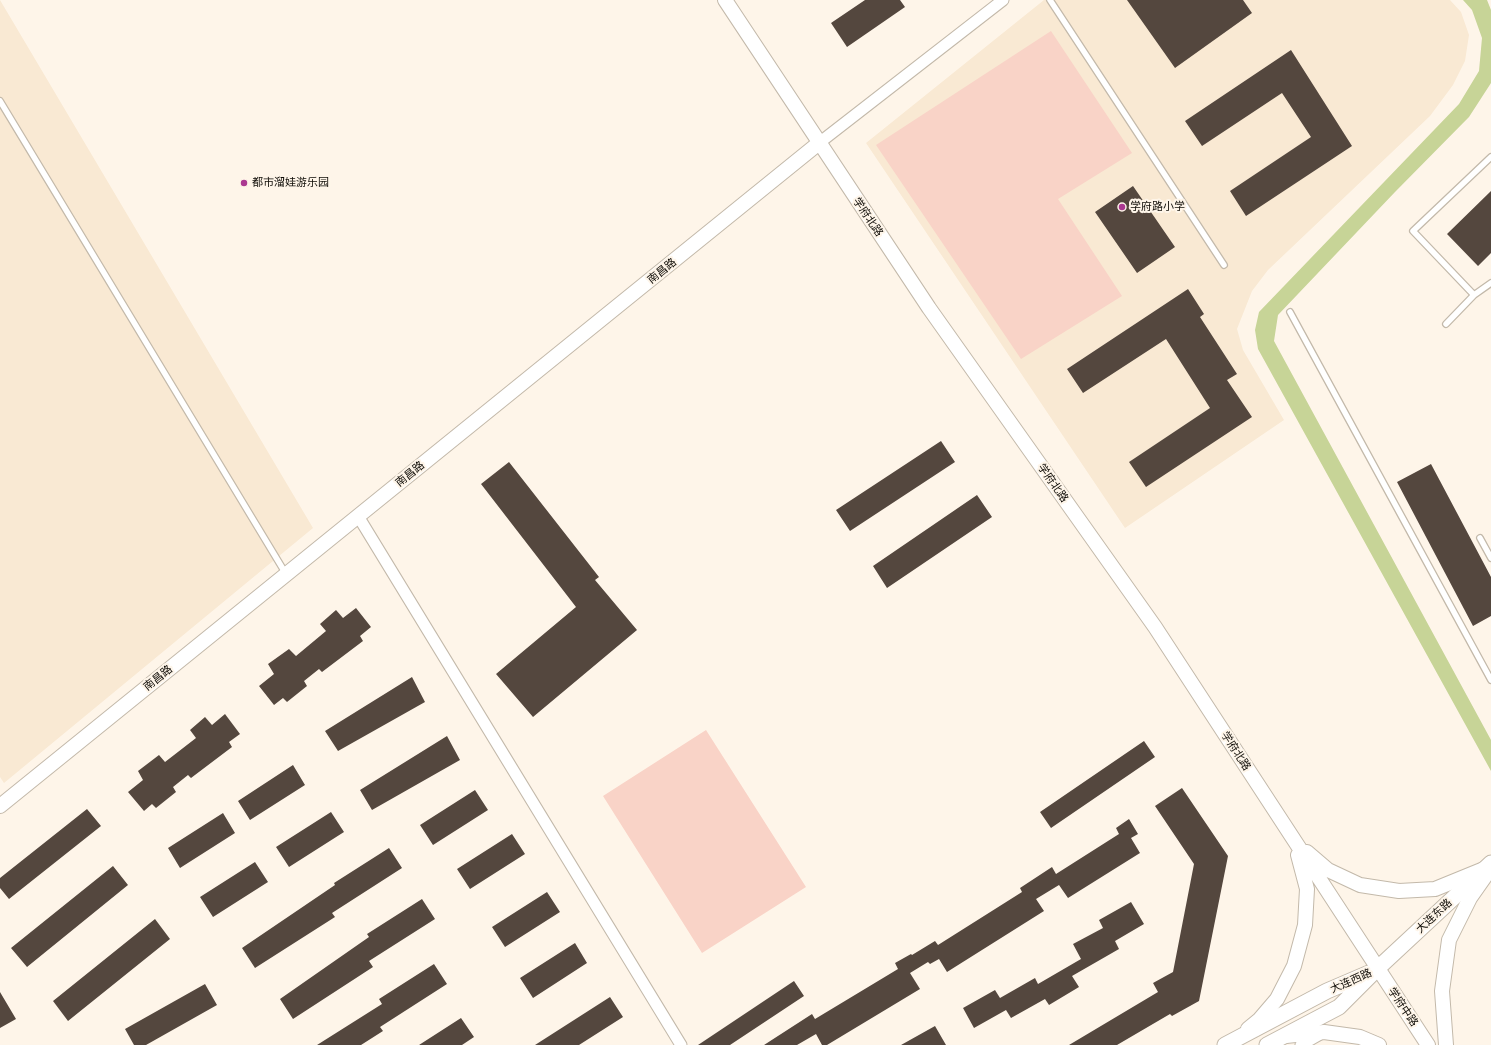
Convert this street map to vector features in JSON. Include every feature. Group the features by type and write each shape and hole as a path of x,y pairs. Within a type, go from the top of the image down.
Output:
{"main road":[{"name":"大连东路","path":"1377,969 1489,866"},
{"name":"大连西路","path":"1267,1045 1338,1007 1377,969"},
{"name":"大连西路","path":"1228,1044 1327,991 1377,969"}],"street":[{"name":"学府北路","path":"725,0 929,308 1155,627 1377,969"},
{"path":"819,143 1003,0"},
{"name":"南昌路","path":"0,806 819,143"},
{"path":"358,516 681,1045"},
{"path":"1295,843 1328,870 1360,885 1399,891 1435,889 1489,866"},
{"path":"1228,1044 1259,1020 1277,999 1294,966 1305,925 1307,889 1295,843"},
{"path":"1446,1045 1442,991 1449,940 1470,898 1489,866"},
{"name":"学府中路","path":"1377,969 1428,1045"},
{"path":"1284,1036 1324,1032 1360,1038 1380,1045"},
{"path":"1301,1045 1324,1032"}],"lane":[{"path":"1050,0 1224,265"},
{"path":"0,101 286,574"},
{"path":"1474,295 1413,231 1491,157"},
{"path":"1446,324 1474,295 1491,283"},
{"path":"1290,312 1491,680"},
{"path":"1480,538 1491,558"}],"shaded area":[{"path":"0,0 313,528 4,783 0,777"},
{"name":"学府路小学","path":"1044,0 1450,0 1461,12 1469,35 1465,61 1453,85 1430,116 1268,270 1252,291 1237,329 1243,350 1284,420 1125,528 866,143"},
{"path":"1463,0 1487,0 1491,10 1491,83 1469,117 1278,315 1274,341 1491,740 1491,771 1258,349 1255,330 1259,312 1459,104 1479,71 1482,38 1472,10"},
{"path":"1051,31 1132,153 1058,199 1122,296 1021,359 876,145"},
{"path":"706,730 806,887 702,953 603,796"}],"building":[{"path":"865,0 900,0 905,7 847,47 831,23"},
{"path":"1127,0 1243,0 1252,13 1175,68"},
{"path":"1291,50 1352,146 1246,216 1230,191 1311,137 1282,93 1202,146 1185,121"},
{"path":"1133,186 1175,247 1137,273 1095,212"},
{"path":"1491,191 1491,253 1478,266 1447,234"},
{"path":"1188,289 1204,314 1200,317 1237,374 1227,380 1252,417 1146,487 1129,462 1210,408 1166,339 1083,393 1067,369"},
{"path":"941,441 955,462 850,531 836,510"},
{"path":"509,462 599,577 595,580 637,630 533,717 496,674 576,607 481,484"},
{"path":"1431,464 1491,577 1491,616 1473,626 1397,482"},
{"path":"977,495 992,517 887,588 873,566"},
{"path":"356,608 371,627 360,636 363,641 322,672 319,669 304,681 307,686 287,702 283,698 274,705 259,686 274,674 268,664 289,649 296,656 326,631 320,624 336,610 343,618"},
{"path":"412,677 425,702 338,751 325,731"},
{"path":"225,714 240,734 229,742 232,747 191,778 188,775 173,787 176,792 156,808 152,804 144,811 128,792 143,780 138,771 159,755 165,762 196,738 190,730 205,717 212,725"},
{"path":"447,736 460,760 372,810 360,790"},
{"path":"1144,741 1155,757 1051,828 1040,812"},
{"path":"293,765 305,785 250,820 238,801"},
{"path":"1182,788 1228,856 1199,1001 1172,1016 1170,1014 1117,1045 1069,1045 1158,992 1153,983 1173,972 1194,864 1155,806"},
{"path":"475,790 488,810 433,845 420,825"},
{"path":"87,809 101,826 9,899 0,888 0,878"},
{"path":"331,812 344,832 289,867 276,847"},
{"path":"223,813 235,833 180,868 168,848"},
{"path":"1129,819 1138,834 1131,838 1140,853 1068,898 1059,885 1036,899 1044,911 947,972 939,959 930,964 928,962 910,973 920,989 827,1045 822,1045 816,1034 797,1045 764,1045 812,1014 815,1019 898,969 895,963 935,941 938,945 1022,892 1020,888 1052,867 1056,874 1119,834 1116,828"},
{"path":"512,834 525,854 470,889 457,869"},
{"path":"389,848 402,868 332,913 335,917 255,968 242,948 335,885 334,883"},
{"path":"255,862 268,882 213,917 200,897"},
{"path":"113,866 128,885 27,967 11,948"},
{"path":"547,892 560,912 505,947 492,927"},
{"path":"422,899 435,919 369,961 373,967 293,1019 280,999 369,937 367,934"},
{"path":"1131,902 1144,924 1115,941 1119,949 1072,976 1079,987 1049,1005 1045,999 1011,1018 1006,1010 974,1028 963,1008 995,990 1000,998 1035,978 1038,984 1081,959 1073,944 1103,928 1099,920"},
{"path":"155,919 170,939 68,1021 53,1001"},
{"path":"575,943 587,963 533,998 520,978"},
{"path":"434,964 447,984 380,1027 383,1031 361,1045 317,1045 382,1004 379,999"},
{"path":"794,981 804,996 730,1045 698,1045"},
{"path":"205,984 217,1005 146,1045 134,1045 125,1029"},
{"path":"0,992 16,1019 0,1028"},
{"path":"610,997 623,1017 579,1045 535,1045"},
{"path":"461,1018 474,1037 462,1045 419,1045"},
{"path":"935,1026 946,1045 901,1045"}],"place":[{"name":"都市溜娃游乐园","path":"244,183"},
{"name":"学府路小学","path":"1122,207"}]}
